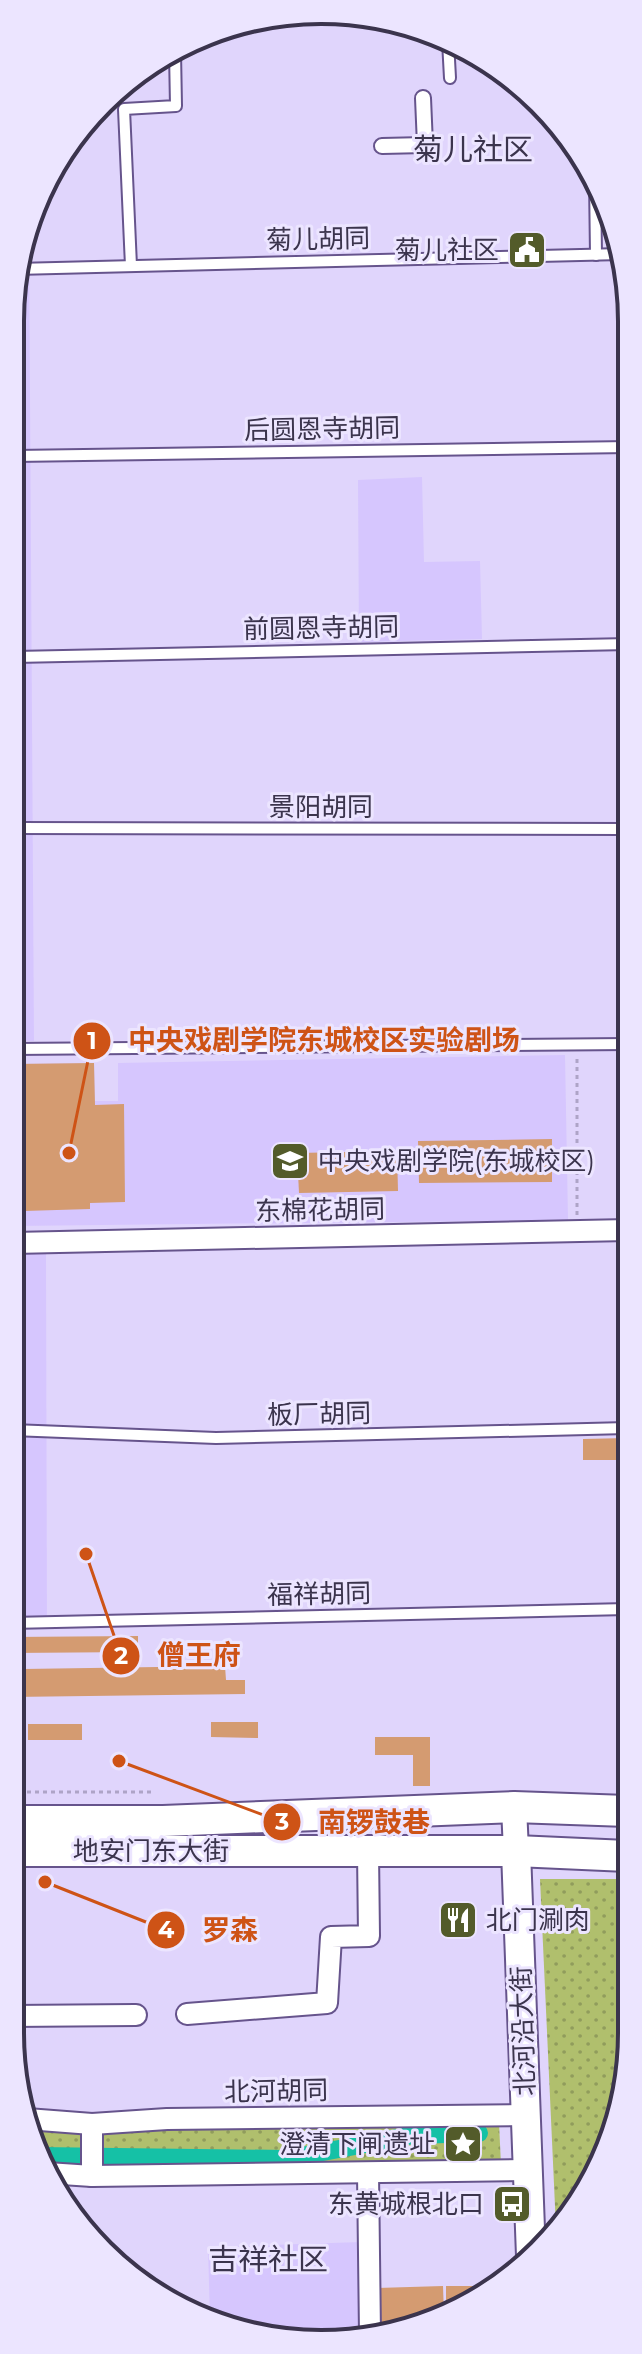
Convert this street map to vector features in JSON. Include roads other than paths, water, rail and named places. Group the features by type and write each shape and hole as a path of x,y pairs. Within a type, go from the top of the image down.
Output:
{"main road":[{"name":"地安门东大街","path":"24,1821 163,1821 514,1807 618,1811"},
{"name":"地安门东大街","path":"24,1851 516,1851 618,1856"},
{"name":"北河沿大街","path":"516,1851 531,2243"}],"street":[{"path":"382,146 425,145 423,98"},
{"name":"东棉花胡同","path":"24,1243 618,1230"},
{"name":"北河沿大街","path":"514,1807 516,1851"},
{"path":"187,2014 327,2003 331,1937 369,1936 368,1852"},
{"path":"24,2016 136,2015"},
{"name":"北河胡同","path":"37,2120 92,2124 198,2118 526,2115"},
{"path":"92,2124 92,2176"},
{"path":"60,2174 92,2176 528,2170"},
{"path":"368,2173 370,2325"}],"lane":[{"path":"449,53 450,78"},
{"path":"131,266 124,109 176,106 175,63"},
{"path":"595,208 596,255"},
{"name":"菊儿胡同","path":"29,269 610,254"},
{"name":"后圆恩寺胡同","path":"24,456 618,447"},
{"name":"前圆恩寺胡同","path":"24,657 618,644"},
{"name":"景阳胡同","path":"24,828 618,829"},
{"path":"24,1049 618,1044"},
{"name":"板厂胡同","path":"24,1430 216,1438 618,1428"},
{"name":"福祥胡同","path":"24,1623 618,1609"}],"waterway":[{"path":"51,2156 286,2159 413,2135 479,2133"}],"place":[{"name":"菊儿社区","path":"527,250"},
{"name":"中央戏剧学院东城校区实验剧场","path":"69,1153"},
{"name":"中央戏剧学院(东城校区)","path":"290,1161"},
{"name":"僧王府","path":"86,1554"},
{"name":"南锣鼓巷","path":"119,1761"},
{"name":"罗森","path":"45,1882"},
{"name":"北门涮肉","path":"458,1920"},
{"name":"澄清下闸遗址","path":"463,2144"},
{"name":"东黄城根北口","path":"512,2204"}],"district":[{"name":"菊儿社区","path":"473,150"},
{"name":"吉祥社区","path":"268,2260"}]}
